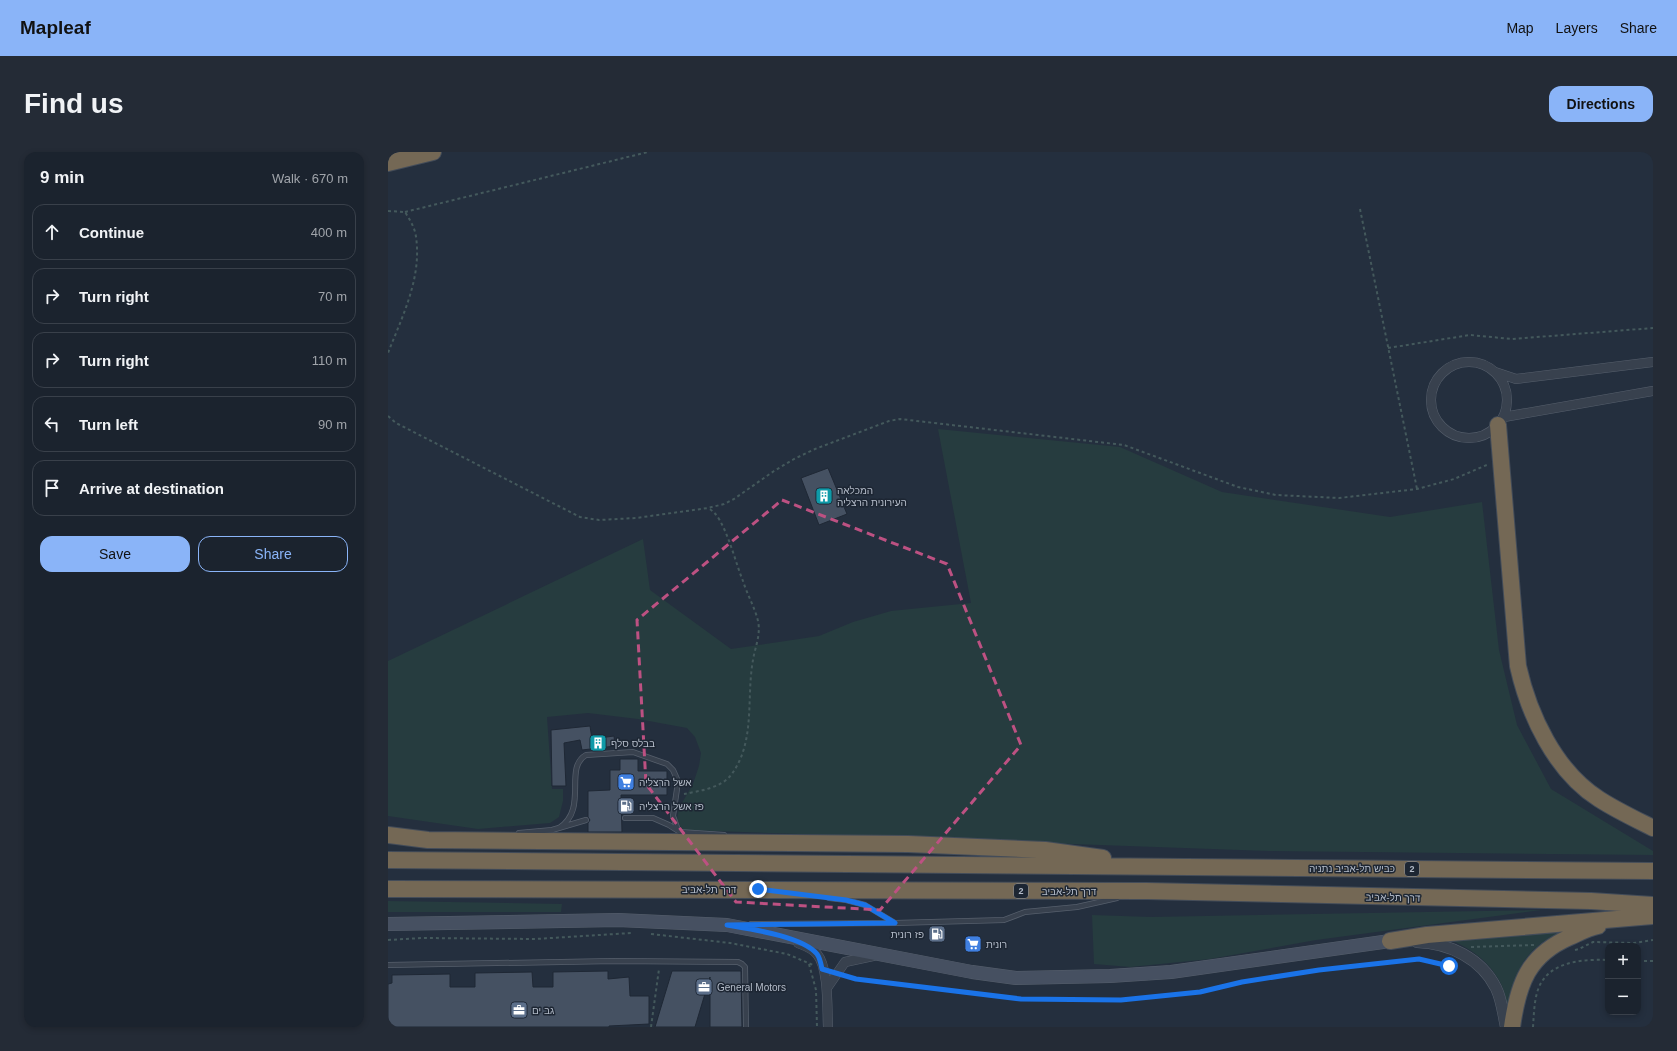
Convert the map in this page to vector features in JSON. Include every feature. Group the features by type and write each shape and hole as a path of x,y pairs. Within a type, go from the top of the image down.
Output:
{"highway":[{"path":"388,163 433,152"},
{"path":"1501,421 1500,459 1518,666 1523,688 1533,716 1545,740 1559,760 1578,782 1598,799 1653,828"},
{"path":"388,835 428,840 468,839 908,844 1045,850 1170,867"},
{"name":"2","path":"388,860 1170,867"},
{"name":"כביש תל-אביב נתניה","path":"1170,867 1653,871"},
{"name":"דרך תל-אביב","path":"388,889 1148,891 1591,901 1653,905"},
{"path":"1390,941 1427,935 1653,916"},
{"path":"1512,1027 1520,986 1534,962 1548,948 1560,941 1594,927 1653,916"}],"main road":[{"path":"388,924 618,920 727,925 776,933 972,972 1016,978 1110,976 1171,972 1390,941"}],"street":[{"path":"1463,362 1475,362 1486,365 1495,372 1503,383 1507,396 1507,409 1501,421 1493,431 1473,439 1455,437 1446,432 1438,424 1432,413 1430,401 1431,390 1435,380 1452,365 1463,362"},
{"path":"1495,372 1516,379 1653,362"},
{"path":"1501,421 1653,391"},
{"path":"776,933 808,947 818,955 827,988 828,1027"},
{"path":"1390,941 1430,943 1463,954 1478,965 1496,988 1506,1027"},
{"path":"827,988 845,962 864,957 884,955"}],"lane":[{"path":"559,828 566,823 571,816 574,804 576,766 580,758 586,755 633,752 667,764 673,770 677,779 677,789 673,816 678,830"},
{"path":"625,818 653,818 680,832 729,835"},
{"path":"512,834 559,828 586,820"},
{"path":"468,839 504,835"},
{"path":"752,837 824,842"},
{"path":"758,889 817,896"},
{"path":"727,925 1004,920 1025,912 1077,907 1148,891"},
{"path":"824,897 846,900 865,905 895,923"},
{"path":"388,965 614,961 738,962 745,967 746,1027"}],"path":[{"path":"388,211 405,212 648,152"},
{"path":"1360,209 1417,489"},
{"path":"388,353 415,277 416,237 412,224 405,212"},
{"path":"1388,348 1470,336 1512,339 1653,328"},
{"path":"388,416 396,423 580,517 599,520 615,520 708,508 734,499 774,471 815,449 889,421 900,419 1124,445 1238,486 1276,495 1339,498 1417,489 1454,479 1500,459"},
{"path":"682,794 712,787 725,781 731,775 738,763 744,747 749,724 753,660 759,637 758,621 720,520 716,514 708,508"},
{"path":"388,940 422,938 535,939 631,933"},
{"path":"646,934 730,943 773,951 787,954 822,969"},
{"path":"1574,950 1593,942 1634,943 1653,940"},
{"path":"837,973 856,979 1021,999 1121,1000 1200,992 1250,980 1319,970 1419,959 1449,966 1471,946 1540,945 1548,948"},
{"path":"1533,1027 1536,999 1540,985 1551,971 1570,962 1605,960"},
{"path":"1641,961 1653,961"},
{"path":"809,964 816,990 817,1027"},
{"path":"652,1027 658,973"}],"highlighted area":[{"path":"782,500 947,564 1021,745 880,910 736,902 646,784 637,620"}],"green space":[{"path":"938,429 1120,447 1222,492 1390,517 1482,502 1499,650 1517,725 1551,789 1653,851 1653,855 1268,851 685,830 681,828 677,819 679,808 693,784 699,766 701,753 695,737 687,728 638,719 588,713 547,717 552,789 563,789 563,801 559,817 550,823 478,829 388,816 388,661 643,539 650,590 731,649 819,636 853,622 891,611 971,603"},
{"path":"388,901 562,904 561,912 388,912"},
{"path":"1541,910 1316,940 1210,959 1130,967 1094,964 1092,915 1151,917"},
{"path":"1576,926 1547,940 1536,947 1528,956 1516,979 1509,1010 1502,986 1493,970 1487,963 1465,947 1448,939"}],"building":[{"name":"המכלאה העירונית הרצליה","path":"828,468 847,514 819,525 801,478"},
{"path":"590,726 592,739 614,736 615,746 582,750 580,740 564,743 566,786 552,786 551,730"},
{"path":"620,759 638,759 638,771 667,771 667,795 621,795 622,832 588,832 588,823 590,820 588,817 588,791 610,790 610,770 620,770"},
{"name":"גב ים","path":"608,971 608,979 629,977 630,996 649,996 649,1024 609,1027 388,1027 388,984 392,983 392,975 450,974 450,987 475,987 475,973 532,972 533,987 553,987 553,972"},
{"name":"General Motors","path":"672,971 741,971 742,1027 710,1027 710,977 695,1027 655,1027"}],"place":[{"name":"המכלאה העירונית הרצליה","path":"824,496"},
{"name":"בבלס סלף","path":"598,743"},
{"name":"אשל הרצליה","path":"626,782"},
{"name":"פז אשל הרצליה","path":"626,806"},
{"name":"פז רונית","path":"937,934"},
{"name":"רונית","path":"973,944"},
{"name":"General Motors","path":"704,987"},
{"name":"גב ים","path":"519,1010"}],"route":[{"path":"758,889 846,900 865,905 895,923 769,923 727,925 776,933 808,947 818,955 822,969 856,979 1021,999 1121,1000 1200,992 1242,982 1319,970 1419,959 1449,966"}]}
